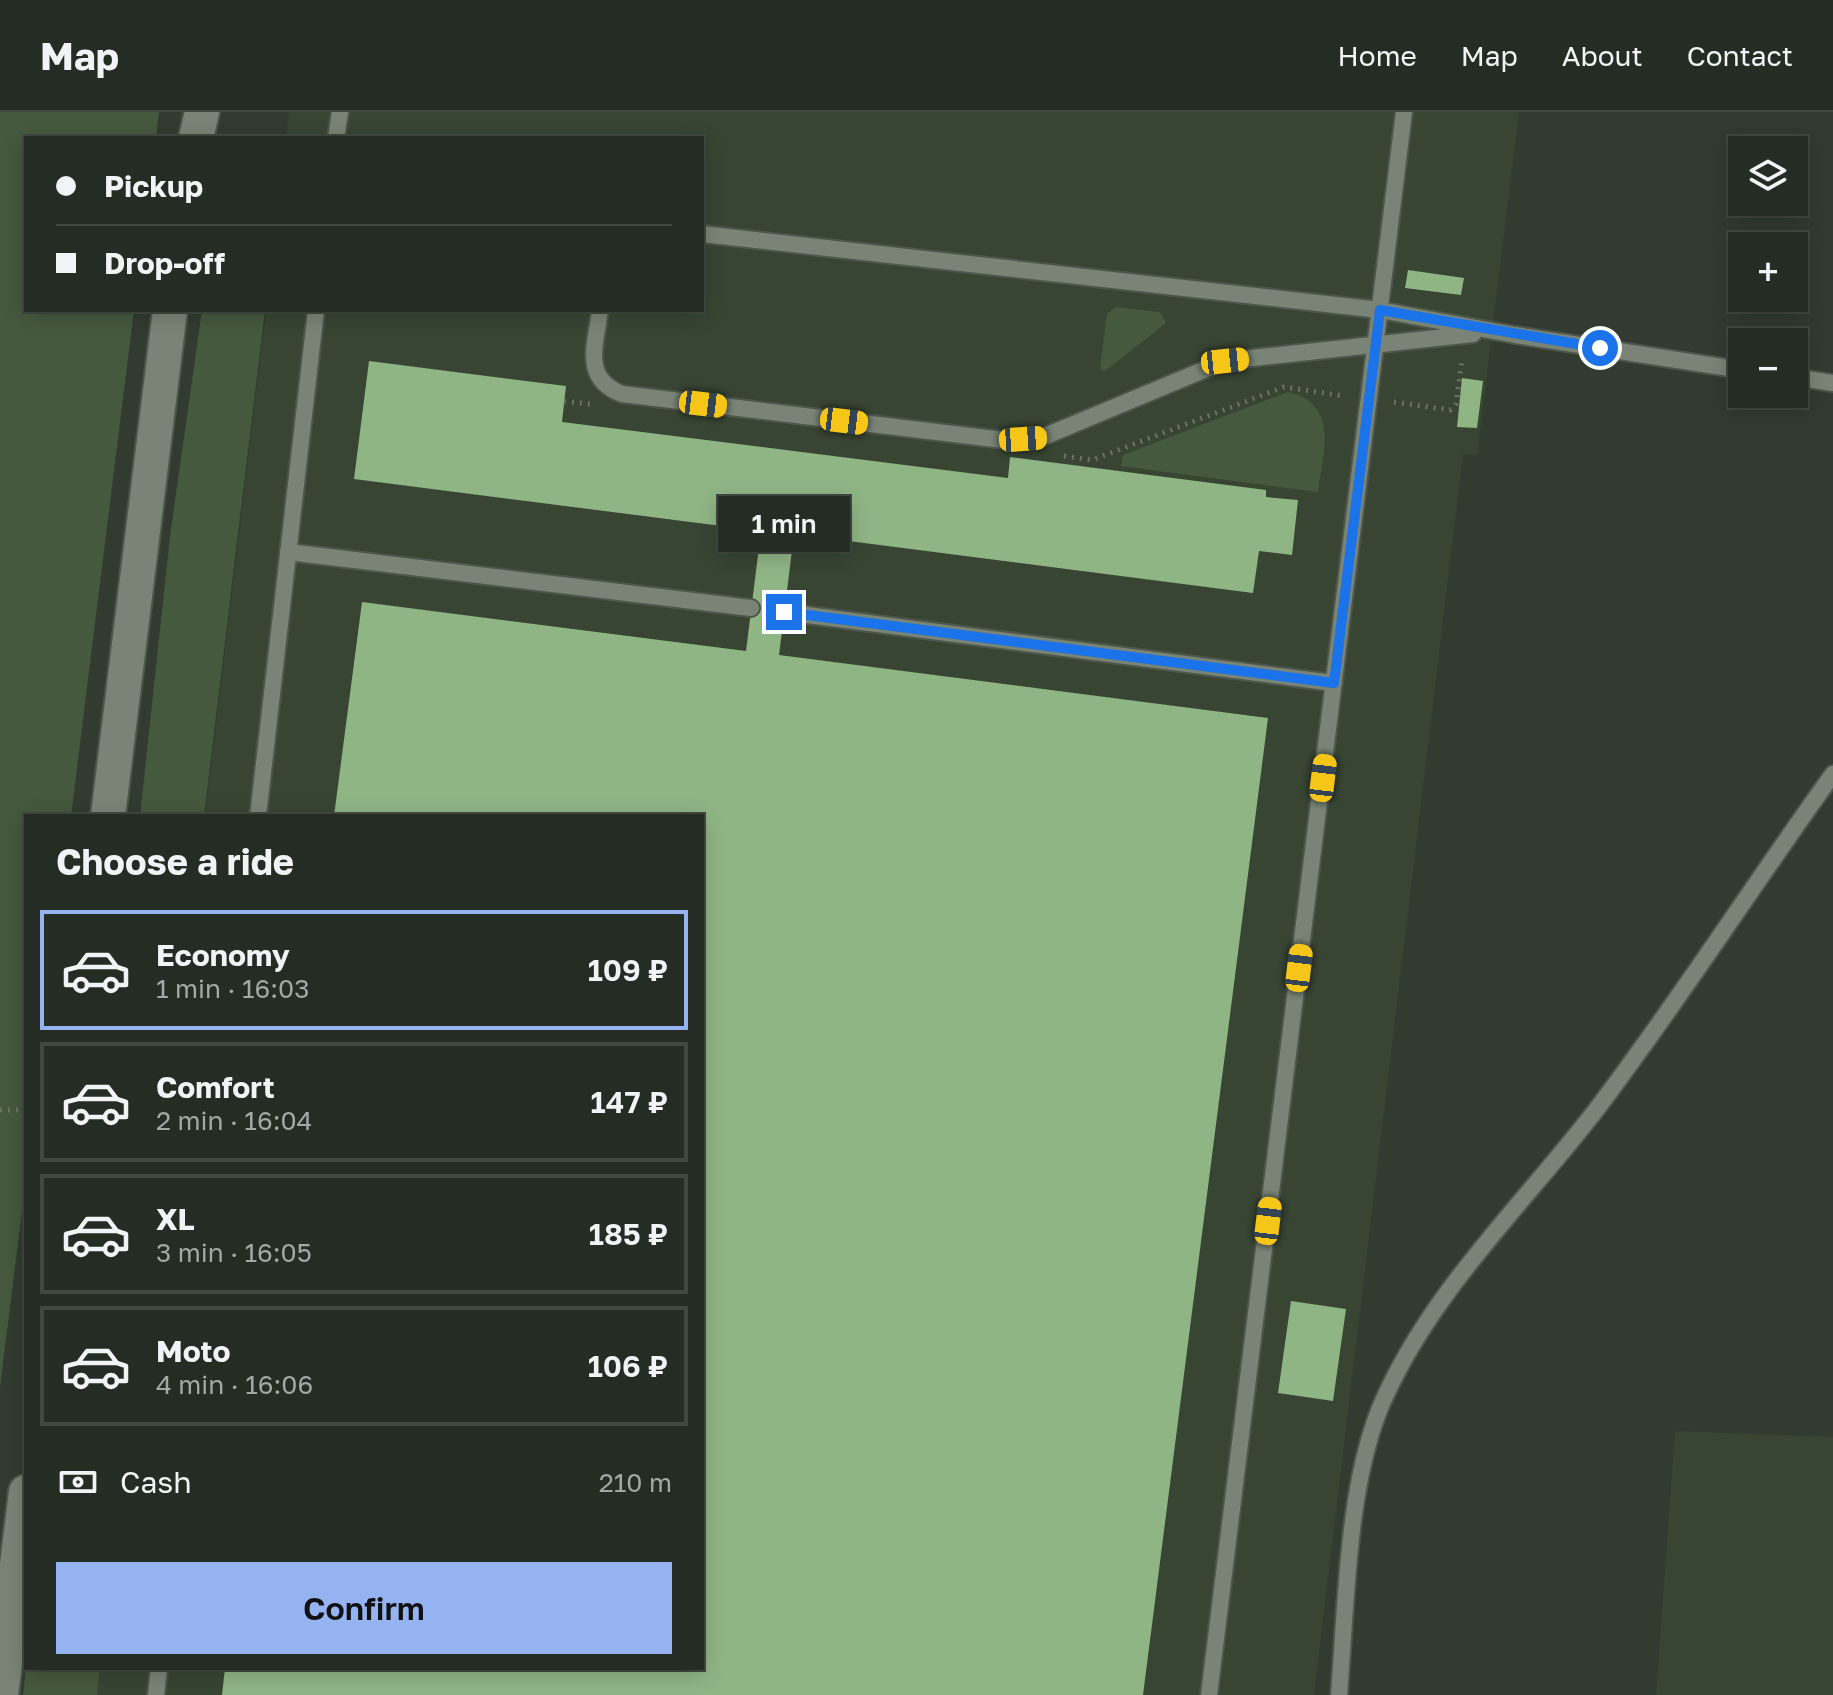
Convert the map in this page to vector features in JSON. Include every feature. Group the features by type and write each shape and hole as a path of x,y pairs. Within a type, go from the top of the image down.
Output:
{"street":[{"path":"196,136 202,112"},
{"path":"108,814 170,312"},
{"path":"1,1695 24,1508"}],"lane":[{"path":"336,136 340,112"},
{"path":"1209,1695 1404,112"},
{"path":"704,234 1380,310 1728,368"},
{"path":"258,814 316,312"},
{"path":"600,312 594,361 596,376 607,388 622,394 1003,440 1043,437 1225,361 1493,331"},
{"path":"1808,379 1833,383"},
{"path":"288,552 751,608"},
{"path":"784,612 1334,683"},
{"path":"1339,1695 1352,1540 1360,1485 1380,1409 1412,1345 1470,1265 1615,1086 1833,774"},
{"path":"156,1695 159,1670"}],"path":[{"path":"1049,455 1092,460 1284,387 1450,410 1456,404 1463,349"},
{"path":"0,1110 24,1110"}],"shaded area":[{"path":"0,112 159,112 156,136 24,136 24,312 134,312 71,814 24,814 24,1195 0,1387"},
{"path":"289,112 1519,112 1477,455 1463,454 1314,1695 97,1695 100,1670 704,1670 704,814 205,814 266,312 704,312 704,136 286,136"},
{"path":"1116,307 1160,312 1166,323 1105,371 1100,368 1107,314"},
{"path":"202,312 265,312 204,814 140,814 170,536"},
{"path":"1288,392 1304,398 1322,418 1324,446 1318,492 1121,466 1123,455"},
{"path":"1675,1431 1833,1437 1833,1695 1656,1695"},
{"path":"26,1670 100,1670 97,1695 23,1695"}],"building":[{"path":"1408,270 1464,278 1461,295 1405,288"},
{"path":"369,361 566,386 562,422 1008,478 1010,457 1266,490 1266,497 1298,500 1292,555 1259,551 1253,593 794,534 779,655 1268,718 1143,1695 222,1695 225,1670 704,1670 704,814 334,814 362,602 746,651 761,531 354,479"},
{"path":"1462,378 1483,381 1477,428 1457,427"},
{"path":"1291,1301 1346,1309 1333,1401 1278,1393"}],"route":[{"path":"784,612 1334,683 1380,310 1600,348"}]}
